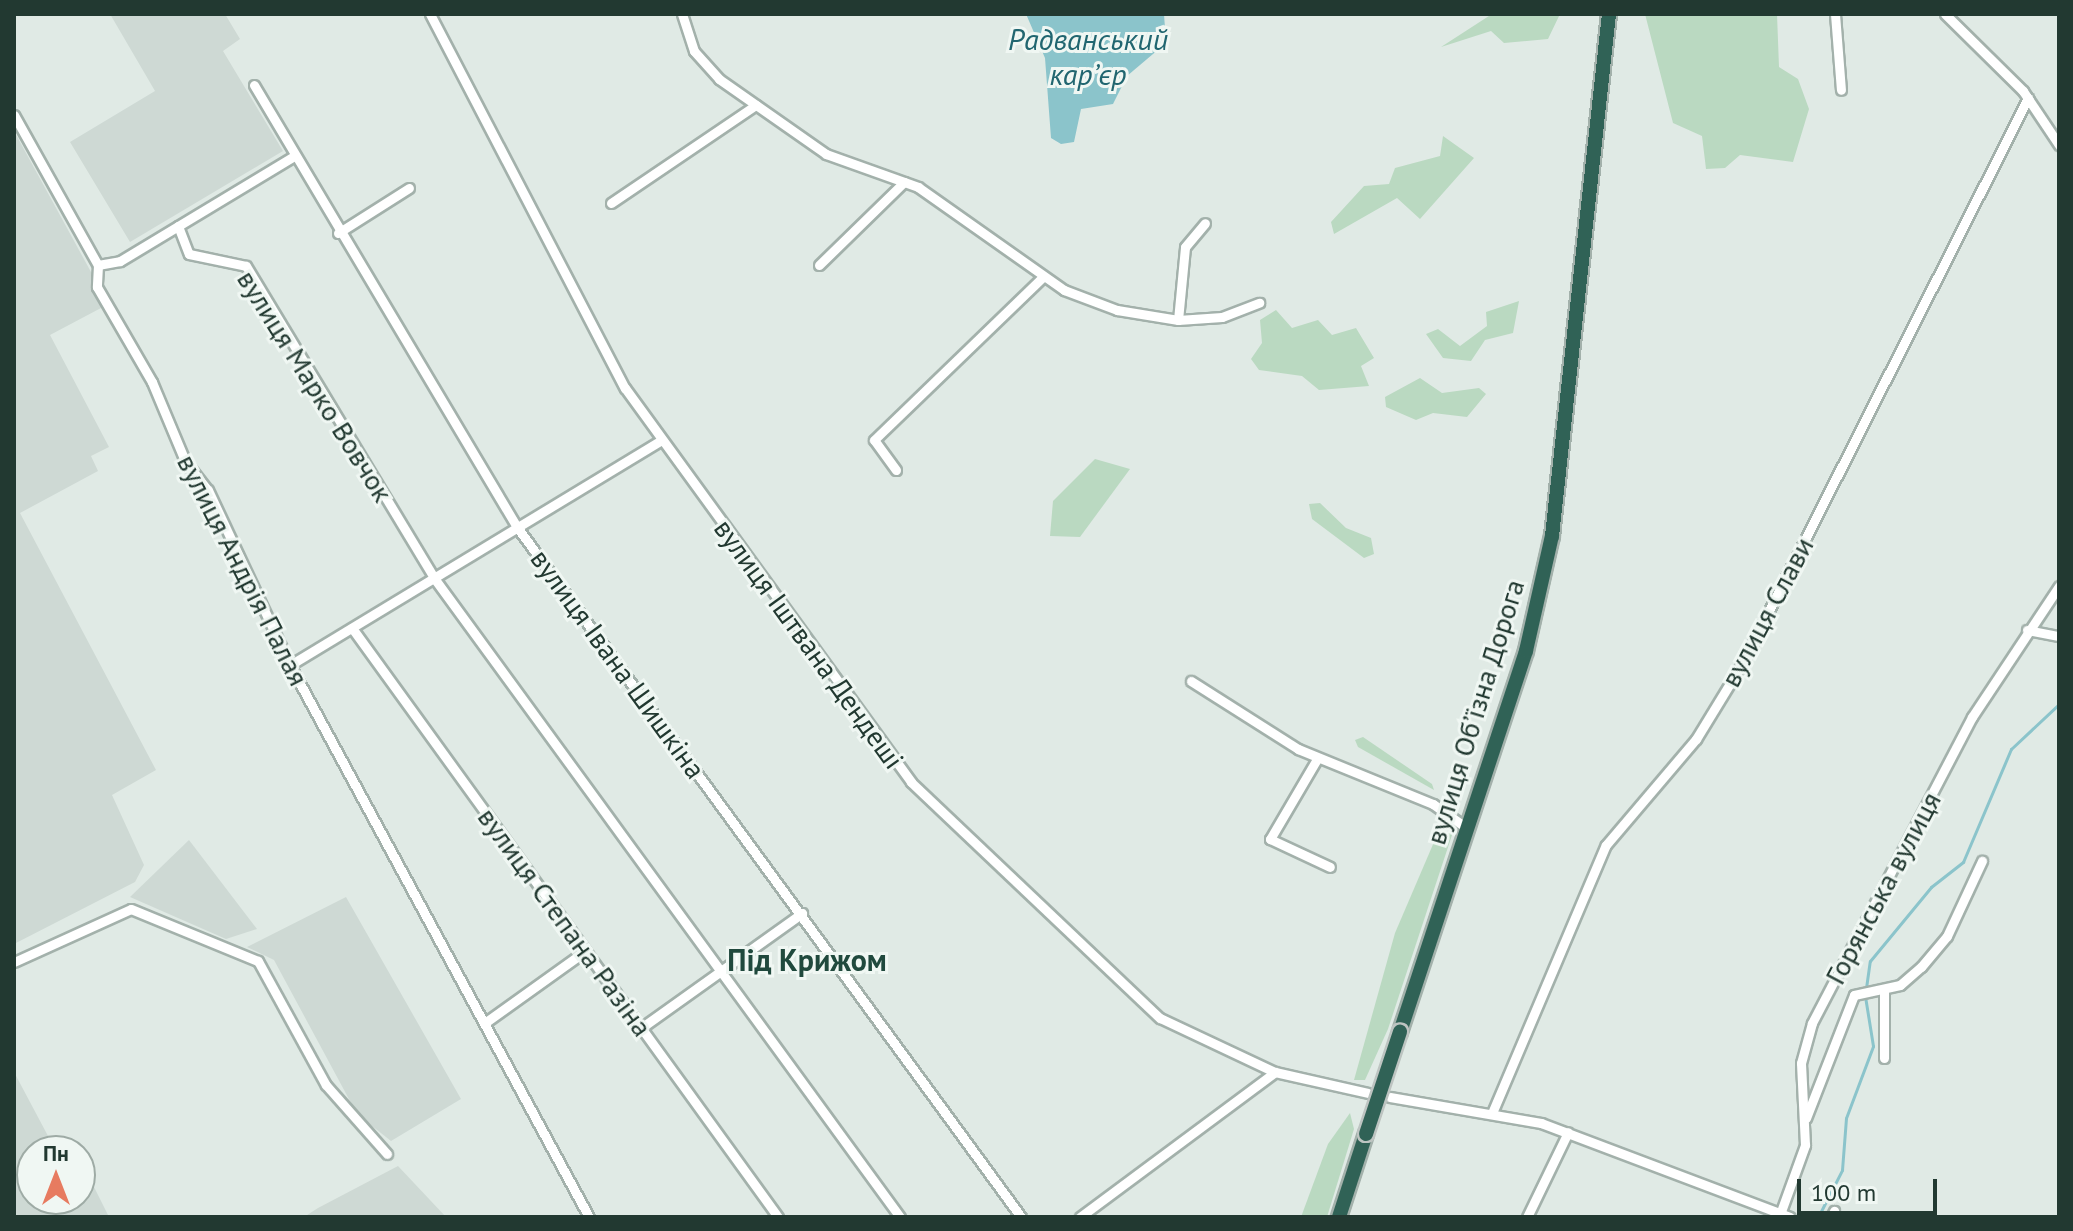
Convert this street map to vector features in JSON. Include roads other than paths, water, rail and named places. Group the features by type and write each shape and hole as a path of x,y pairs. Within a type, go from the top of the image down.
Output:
{"highway":[{"name":"вулиця Обʼїзна Дорога","path":"1339,1217 1526,651 1552,536 1592,207 1609,14"}],"street":[{"name":"вулиця Іштвана Дендеші","path":"430,14 596,336 660,441 860,720 941,814 1140,1004 1275,1072 1368,1093"},
{"path":"682,14 708,70 838,160 904,182 957,211 1042,278 1117,310 1178,320 1222,317 1259,303"},
{"path":"1835,14 1841,90"},
{"path":"1945,14 2028,98 2059,145"},
{"name":"вулиця Івана Шишкіна","path":"254,85 338,233 517,527 802,913 1021,1217"},
{"name":"вулиця Слави","path":"1492,1113 1600,856 1696,739 1743,662 2028,98"},
{"path":"611,203 756,105"},
{"name":"вулиця Андрія Палая","path":"14,115 98,265 97,287 152,382 185,461 208,490 290,665 589,1217"},
{"path":"98,265 120,261 294,156"},
{"path":"819,265 904,182"},
{"path":"338,233 409,188"},
{"path":"1178,320 1185,247 1205,223"},
{"name":"вулиця Марко Вовчок","path":"178,226 189,254 246,266 434,578"},
{"path":"896,470 874,440 1042,278"},
{"path":"290,665 660,441"},
{"path":"434,578 900,1217"},
{"name":"Горянська вулиця","path":"1779,1215 1800,1163 1806,1118 1801,1063 1819,1006 1972,717 2059,586"},
{"name":"вулиця Степана Разіна","path":"352,628 778,1217"},
{"path":"2027,630 2059,636"},
{"path":"1191,681 1317,759 1433,804 1468,829"},
{"path":"1317,759 1270,839 1330,867"},
{"path":"1806,1118 1854,995 1866,989 1900,985 1947,936 1982,861"},
{"path":"14,962 131,909 258,961 326,1085 387,1154"},
{"path":"641,1028 802,913"},
{"path":"486,1022 585,951"},
{"path":"1884,989 1884,1058"},
{"path":"1080,1217 1275,1072"},
{"path":"1390,1097 1492,1113 1568,1132 1790,1217"},
{"path":"1527,1217 1568,1132"}],"water":[{"name":"Радванський карʼєр","path":"1026,14 1164,14 1166,43 1127,76 1113,104 1081,109 1074,142 1061,144 1051,138 1045,58"}],"waterway":[{"path":"1866,988 1870,961 1931,887 1963,862 2011,749 2059,704"},
{"path":"1818,1217 1842,1170 1846,1118 1873,1046 1865,996"}],"district":[{"name":"Під Крижом","path":"807,960"}]}
